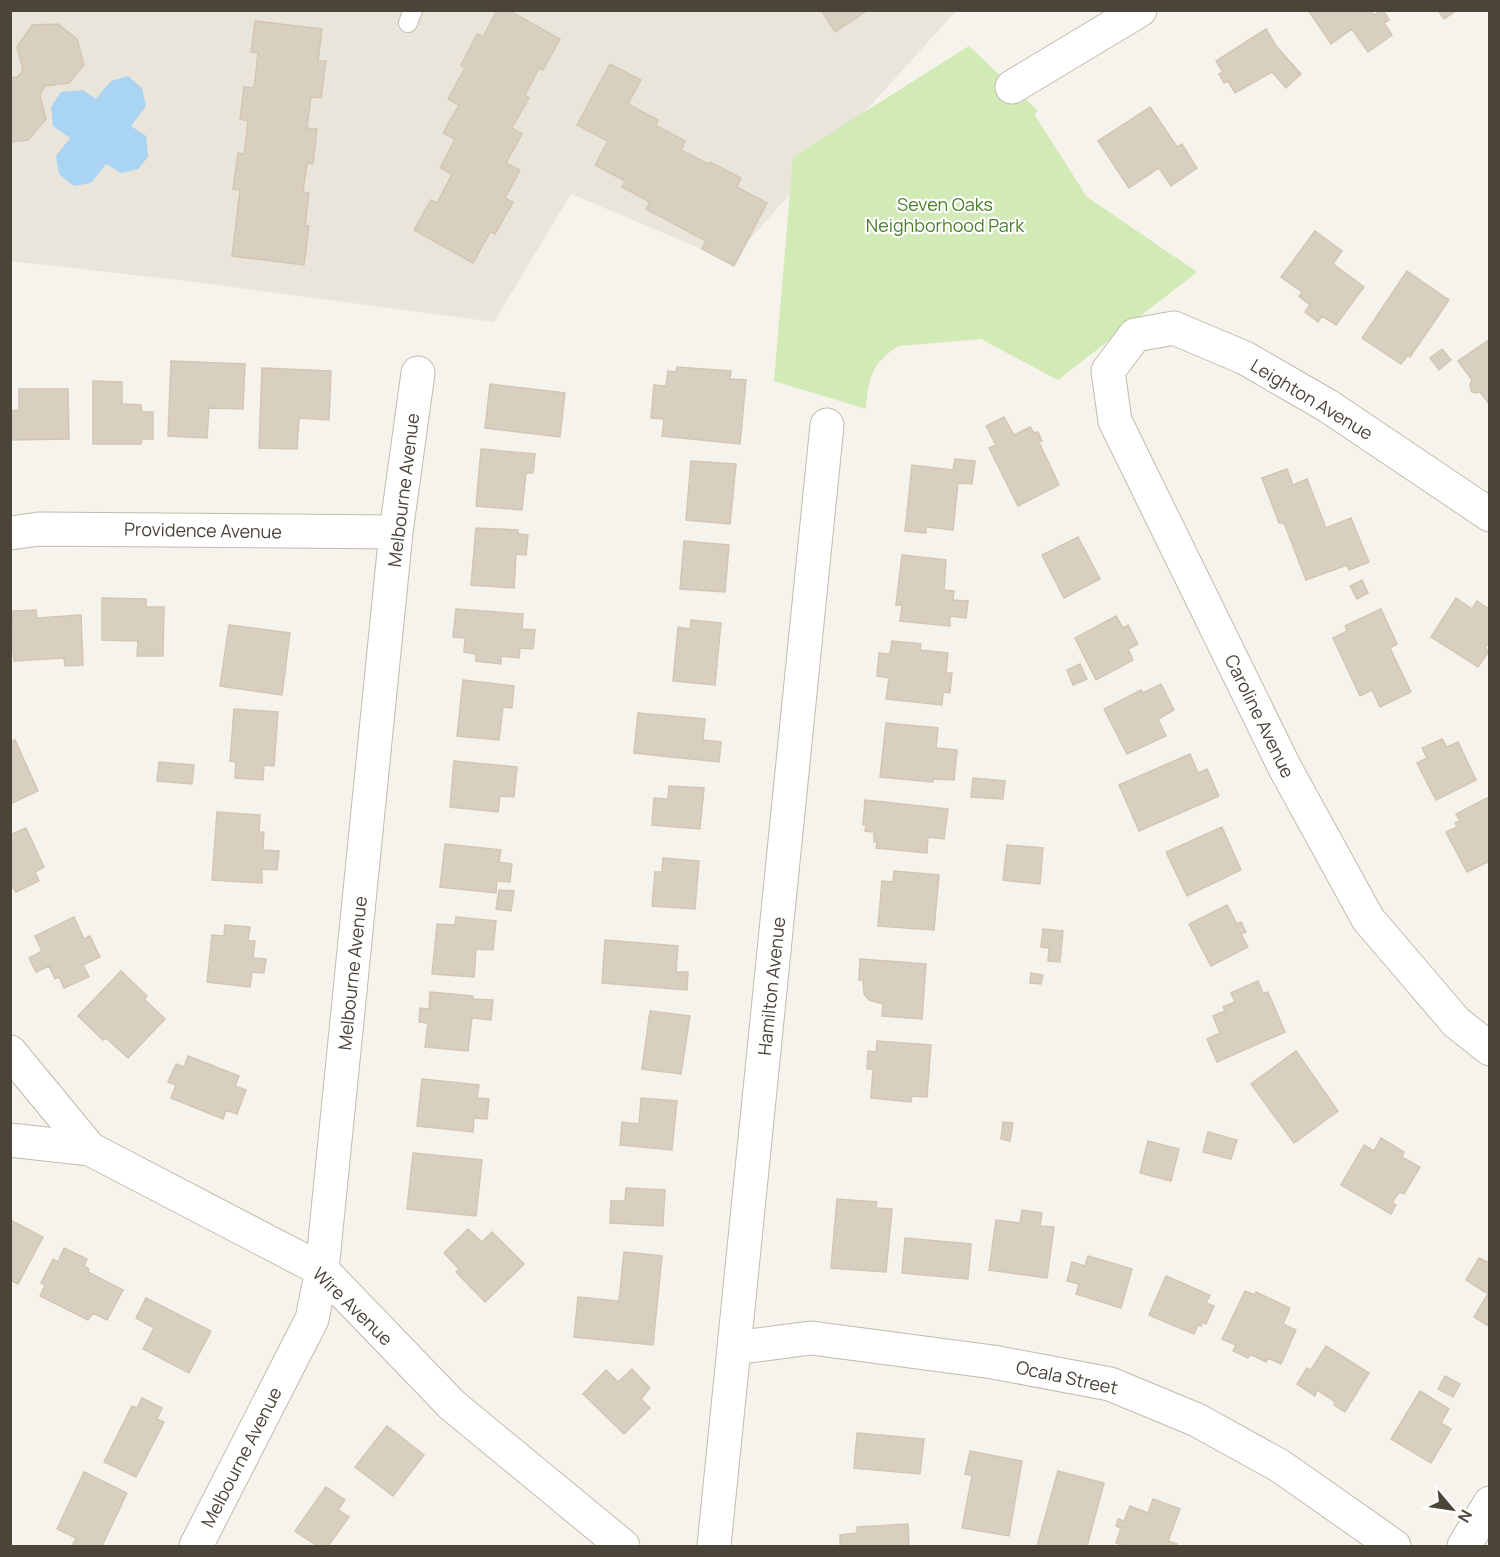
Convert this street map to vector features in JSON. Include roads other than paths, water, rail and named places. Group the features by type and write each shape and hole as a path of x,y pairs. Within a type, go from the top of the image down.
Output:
{"street":[{"path":"1012,87 1140,10"},
{"name":"Leighton Avenue","path":"1125,348 1135,335 1174,327 1245,358 1328,406 1489,514"},
{"name":"Caroline Avenue","path":"1125,348 1108,371 1115,421 1285,768 1368,919 1456,1022 1490,1049"},
{"name":"Melbourne Avenue","path":"196,1546 312,1319 322,1270 396,532 418,373"},
{"name":"Hamilton Avenue","path":"714,1546 827,425"},
{"name":"Providence Avenue","path":"10,533 39,529 396,532"},
{"name":"Wire Avenue","path":"10,1052 90,1149 322,1270 452,1405 623,1546"},
{"path":"10,1140 90,1149"},
{"name":"Ocala Street","path":"734,1348 811,1338 993,1362 1110,1384 1197,1420 1280,1466 1394,1546"},
{"path":"1464,1546 1490,1503"}],"water":[{"path":"128,76 142,88 146,106 131,126 146,136 148,157 138,169 121,173 106,164 91,183 74,186 59,174 56,156 70,138 53,126 51,107 61,92 83,90 96,99 111,81"}],"park label":[{"name":"Seven Oaks Neighborhood Park","path":"945,214"}]}
